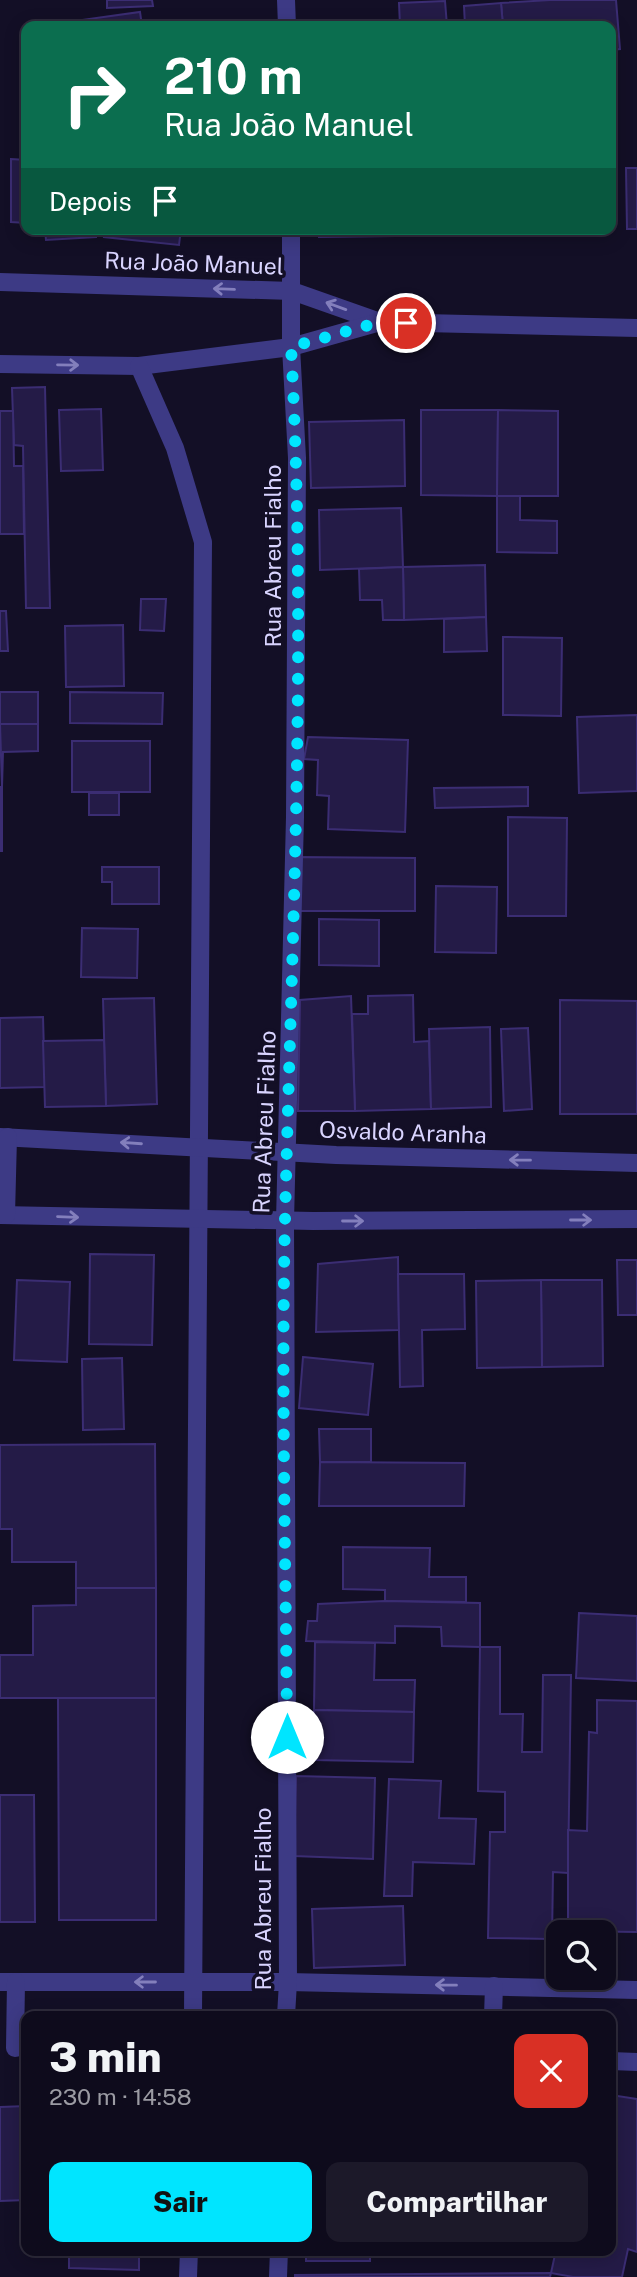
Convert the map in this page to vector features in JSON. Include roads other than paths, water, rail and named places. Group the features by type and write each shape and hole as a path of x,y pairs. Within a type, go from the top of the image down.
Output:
{"street":[{"path":"286,0 287,21"},
{"name":"Rua Abreu Fialho","path":"286,2011 277,1220 295,817 297,458 291,347 291,235"},
{"name":"Rua João Manuel","path":"0,282 292,291 380,322"},
{"name":"Rua João Manuel","path":"0,364 139,366 291,347 380,322 637,328"},
{"path":"139,366 176,448 203,542 208,1148 204,1219 193,2011"},
{"path":"4,1137 3,1215 277,1220 637,1219"},
{"name":"Osvaldo Aranha","path":"4,1137 281,1153 637,1163"},
{"path":"14,2048 8,1982 288,1982 637,1990"},
{"path":"493,2011 494,1986"},
{"path":"616,2062 637,2062"},
{"path":"188,2256 188,2277"},
{"path":"278,2277 279,2256"}]}
